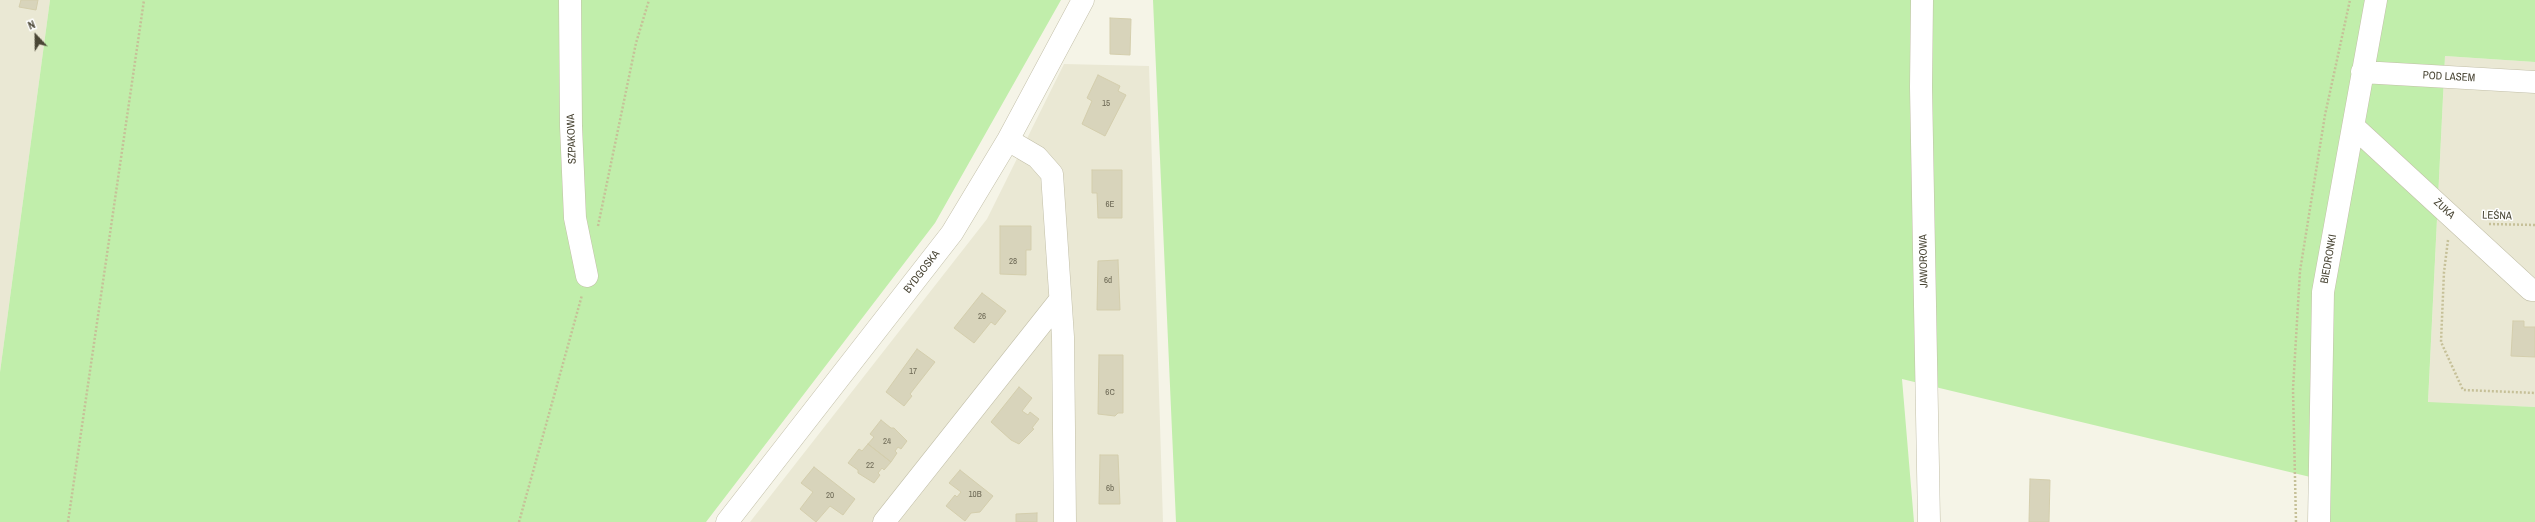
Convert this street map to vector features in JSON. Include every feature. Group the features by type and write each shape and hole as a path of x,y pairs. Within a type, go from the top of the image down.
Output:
{"street":[{"name":"SZPAKOWA","path":"570,0 571,126 575,218 587,276"},
{"name":"BYDGOSKA","path":"727,522 952,233 1008,140 1083,0"},
{"name":"JAWOROWA","path":"1922,0 1921,87 1929,522"},
{"name":"BIEDRONKI","path":"2319,522 2323,292 2376,0"},
{"name":"POD LASEM","path":"2362,72 2535,82"},
{"name":"ŻUKA","path":"2353,126 2531,290 2535,290"},
{"path":"1008,140 1037,157 1052,174 1060,300 1065,522"},
{"path":"884,522 1060,300"}],"path":[{"path":"68,522 144,0"},
{"path":"2454,219 2444,272 2441,342 2463,390 2535,393"},
{"name":"LEŚNA","path":"2454,219 2535,226"}],"shaded area":[{"path":"0,0 50,0 0,372"},
{"path":"2445,56 2535,62 2535,407 2428,403"},
{"path":"1064,64 1149,66 1163,522 750,522 987,219"}],"green space":[{"path":"50,0 1061,0 935,223 706,522 0,522 0,372"},
{"path":"1153,0 2535,0 2535,62 2445,56 2428,402 2535,407 2535,522 2328,522 2327,481 1902,379 1914,522 1176,522"}],"building":[{"path":"21,0 38,0 36,10 19,7"},
{"path":"1110,18 1131,19 1130,55 1110,54"},
{"path":"1098,75 1120,86 1118,91 1126,95 1105,136 1082,124 1092,101 1087,98"},
{"path":"1092,170 1122,170 1122,218 1098,218 1097,193 1092,193"},
{"path":"1000,226 1031,226 1031,250 1026,250 1026,275 1000,274"},
{"path":"1118,260 1120,310 1097,310 1098,261"},
{"path":"982,293 1006,311 995,325 991,322 974,343 954,328"},
{"path":"2513,321 2524,321 2524,327 2535,327 2535,357 2511,356"},
{"path":"917,349 935,362 910,394 912,396 904,406 886,392"},
{"path":"1099,355 1123,355 1123,413 1118,413 1115,416 1098,414"},
{"path":"1019,387 1032,398 1022,411 1028,415 1030,412 1039,419 1032,428 1034,429 1019,444 1011,440 991,422"},
{"path":"881,420 891,428 894,428 907,441 901,449 898,447 895,451 897,453 891,462 868,444 874,437 870,434"},
{"path":"868,444 891,462 884,470 882,468 878,473 880,475 874,483 858,473 858,470 848,463 859,449 862,451"},
{"path":"1100,455 1118,455 1120,504 1099,504"},
{"path":"814,467 855,499 843,515 830,506 816,522 800,509 813,492 801,483"},
{"path":"960,470 993,496 980,512 971,513 965,521 946,506 955,495 957,497 961,492 949,483"},
{"path":"2030,479 2050,480 2049,522 2029,522"},
{"path":"1037,513 1037,522 1016,522 1016,514"}]}
